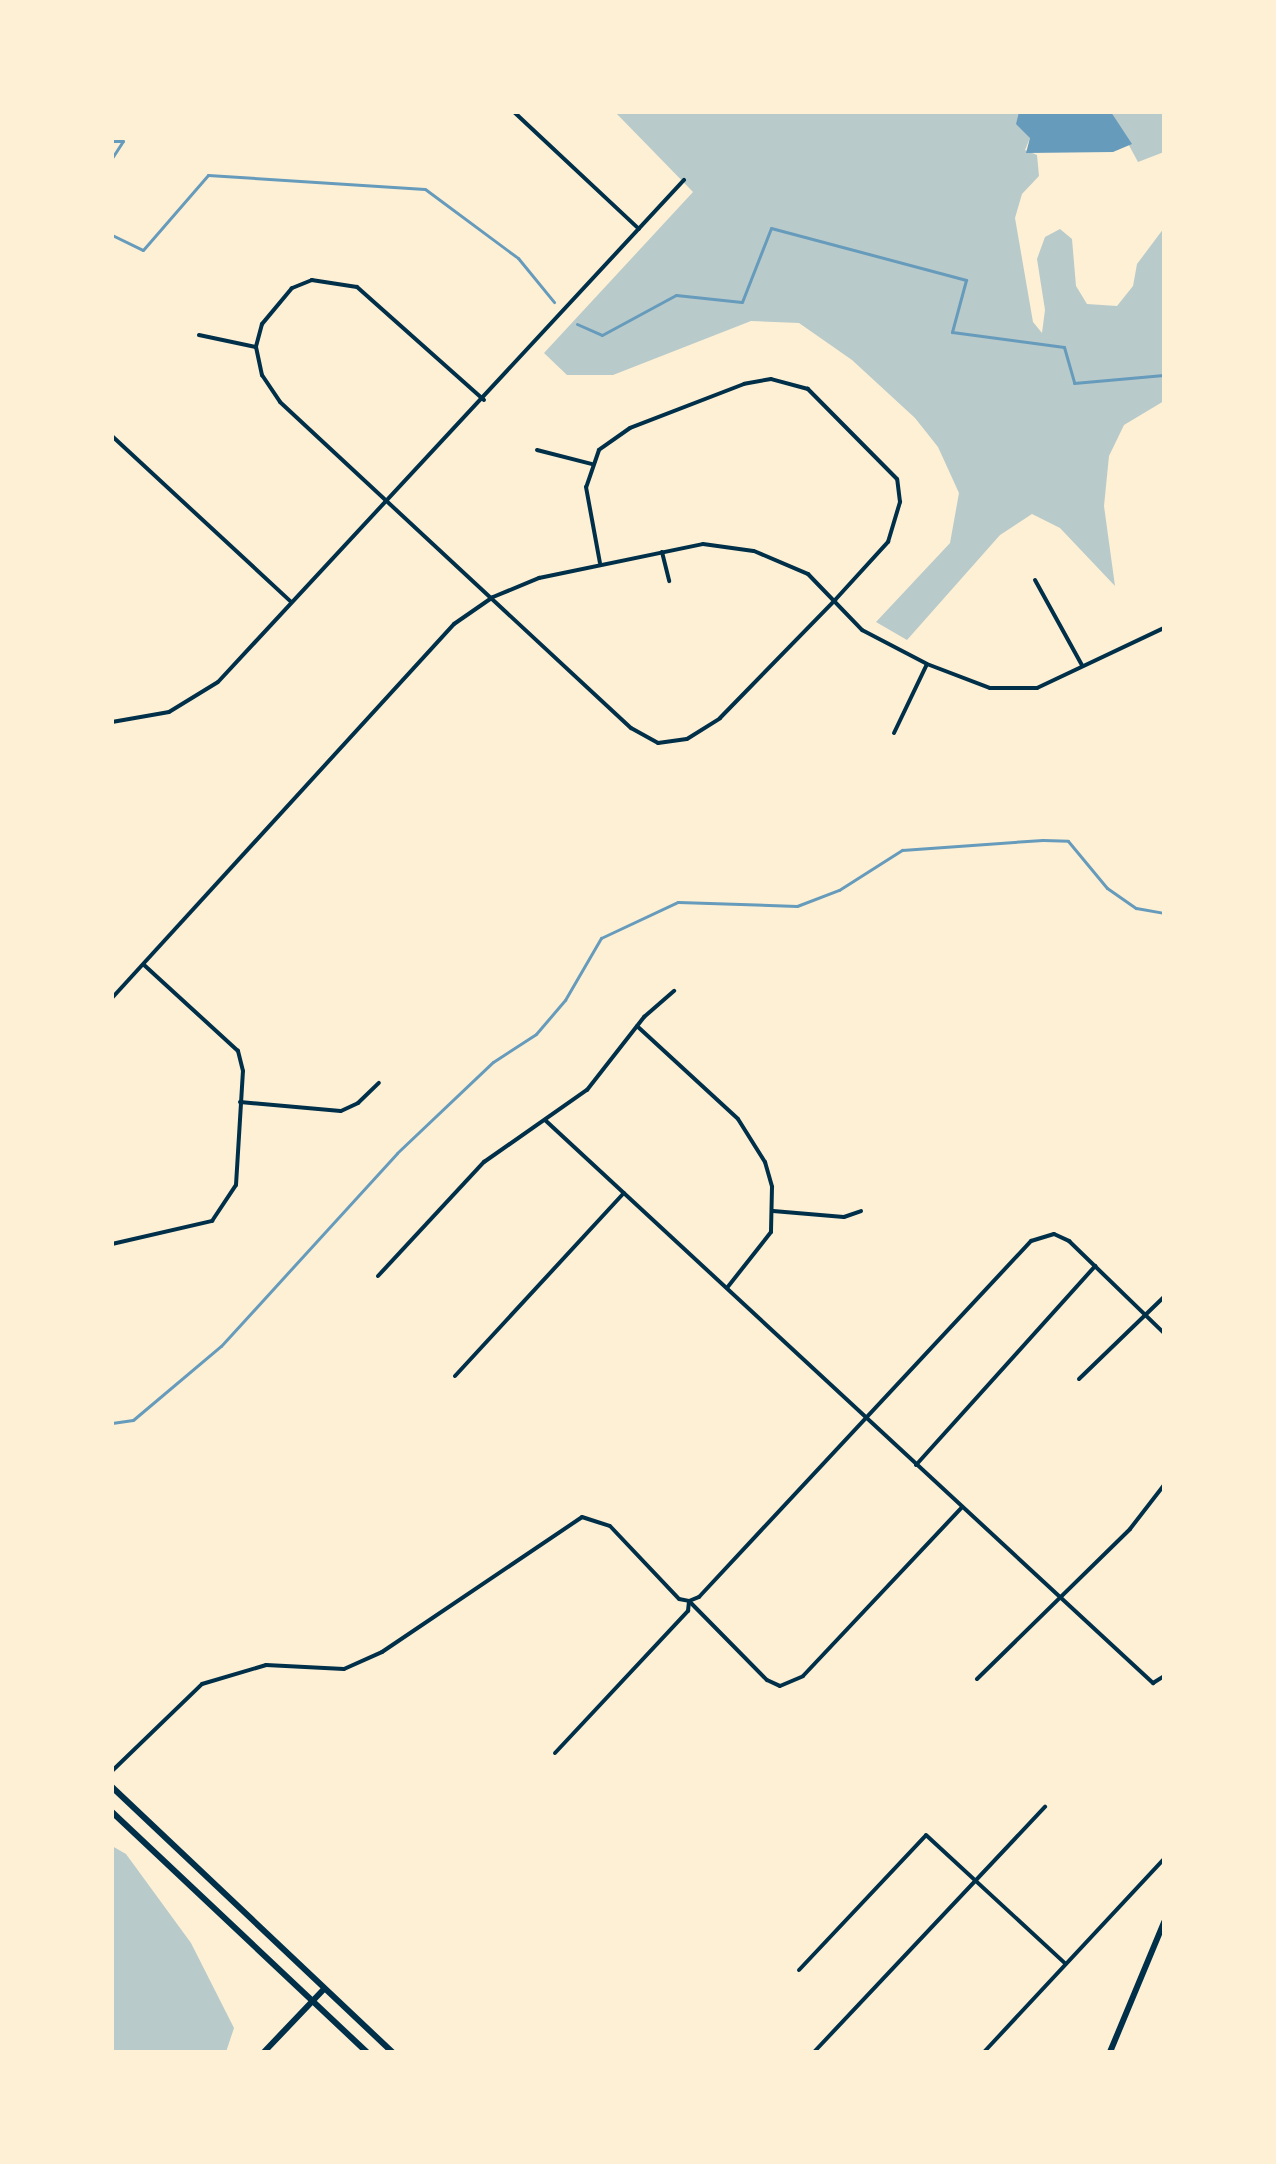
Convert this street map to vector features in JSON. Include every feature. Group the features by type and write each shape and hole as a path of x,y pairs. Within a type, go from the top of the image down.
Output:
{"main road":[{"path":"112,1787 392,2052"},
{"path":"112,1812 367,2052"},
{"path":"1110,2052 1164,1922"},
{"path":"264,2052 324,1989"}],"street":[{"path":"514,112 639,229"},
{"path":"112,722 156,716 198,697 390,503 684,180"},
{"path":"484,400 376,300 336,281 312,280 292,288 262,324 256,347 273,395 645,740 687,739 720,718 835,600 888,542 900,502 897,479 884,461 808,389 771,379 744,384 630,428 599,450 586,487 600,563"},
{"path":"199,335 256,347"},
{"path":"112,436 290,601"},
{"path":"537,450 592,464"},
{"path":"112,998 454,624 493,597 539,578 703,544 754,551 808,574 862,630 927,664 990,688 1037,688 1164,628"},
{"path":"662,552 669,581"},
{"path":"1035,580 1082,666"},
{"path":"894,733 927,664"},
{"path":"112,1244 201,1226 222,1212 236,1185 240,1102 238,1051 144,965"},
{"path":"378,1276 484,1162 587,1090 637,1026 674,991"},
{"path":"637,1026 746,1129 769,1175 773,1211 771,1232 727,1288"},
{"path":"240,1102 341,1111 358,1103 379,1083"},
{"path":"545,1120 1153,1683 1164,1676"},
{"path":"455,1376 624,1193"},
{"path":"773,1211 844,1217 861,1211"},
{"path":"112,1771 202,1684 266,1665 344,1669 382,1652 547,1537 591,1516 610,1526 679,1599 689,1601 699,1597 868,1418 1018,1251 1039,1238 1054,1234 1069,1241 1164,1333"},
{"path":"916,1465 1095,1266"},
{"path":"1079,1379 1164,1297"},
{"path":"977,1679 1061,1598 1164,1485"},
{"path":"689,1601 767,1680 780,1686 803,1676 962,1507"},
{"path":"555,1753 688,1611 689,1601"},
{"path":"814,2052 1045,1807"},
{"path":"799,1970 926,1835 1066,1964"},
{"path":"984,2052 1164,1859"}],"shaded area":[{"path":"615,112 1019,112 1030,138 1025,150 1037,155 1039,176 1022,194 1015,218 1033,322 1042,333 1045,310 1037,259 1045,237 1060,229 1072,239 1076,286 1087,304 1117,306 1133,286 1137,264 1164,228 1164,401 1124,425 1109,456 1104,506 1115,586 1060,528 1032,514 1000,535 907,640 876,622 950,543 959,493 938,447 915,418 852,360 799,323 751,321 613,375 567,375 544,353 693,192"},
{"path":"1111,112 1164,112 1164,152 1138,162"},
{"path":"112,1846 126,1854 191,1943 234,2028 226,2052 112,2052"}],"water":[{"path":"1019,112 1111,112 1132,144 1113,152 1026,153 1030,138 1016,124"}],"waterway":[{"path":"112,141 123,141 112,158"},
{"path":"112,235 143,250 208,175 425,189 518,258 554,302"},
{"path":"577,324 602,335 676,295 742,302 771,228 966,280 952,332 1064,347 1074,383 1164,375"},
{"path":"112,1423 133,1420 221,1346 397,1153 493,1062 536,1034 565,1000 601,938 678,902 797,906 839,890 902,850 1043,840 1068,841 1107,888 1136,908 1164,913"}]}
